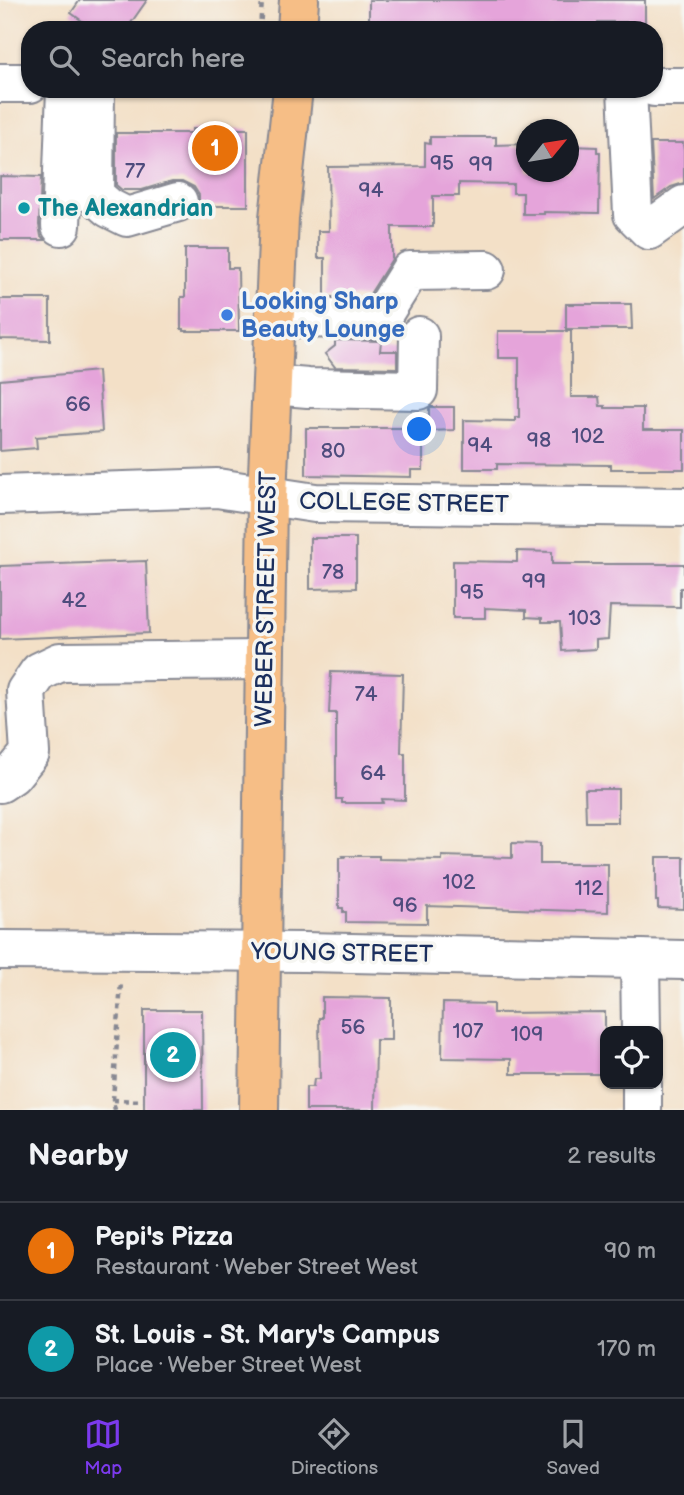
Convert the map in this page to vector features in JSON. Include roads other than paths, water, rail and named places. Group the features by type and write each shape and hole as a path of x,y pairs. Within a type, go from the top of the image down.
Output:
{"main road":[{"path":"298,21 299,0"},
{"name":"WEBER STREET WEST","path":"259,1110 267,497 279,218 292,98"}],"street":[{"path":"0,83 21,83"},
{"path":"663,87 684,87"},
{"path":"61,226 65,98"},
{"path":"95,98 94,195 109,208 127,217 178,201"},
{"path":"627,98 633,214 649,230 684,205"},
{"path":"275,318 380,319 410,271 486,270"},
{"path":"272,385 418,390 419,336"},
{"name":"COLLEGE STREET","path":"0,495 217,488 314,503 684,508"},
{"path":"0,783 12,775 30,753 26,691 39,672 60,662 264,660"},
{"name":"YOUNG STREET","path":"0,950 684,960"},
{"path":"640,959 641,1026"},
{"path":"642,1089 642,1110"}],"place":[{"name":"Pepi's Pizza","path":"215,148"},
{"name":"The Alexandrian","path":"24,208"},
{"name":"Looking Sharp Beauty Lounge","path":"227,315"},
{"name":"St. Louis - St. Mary's Campus","path":"173,1055"}]}
